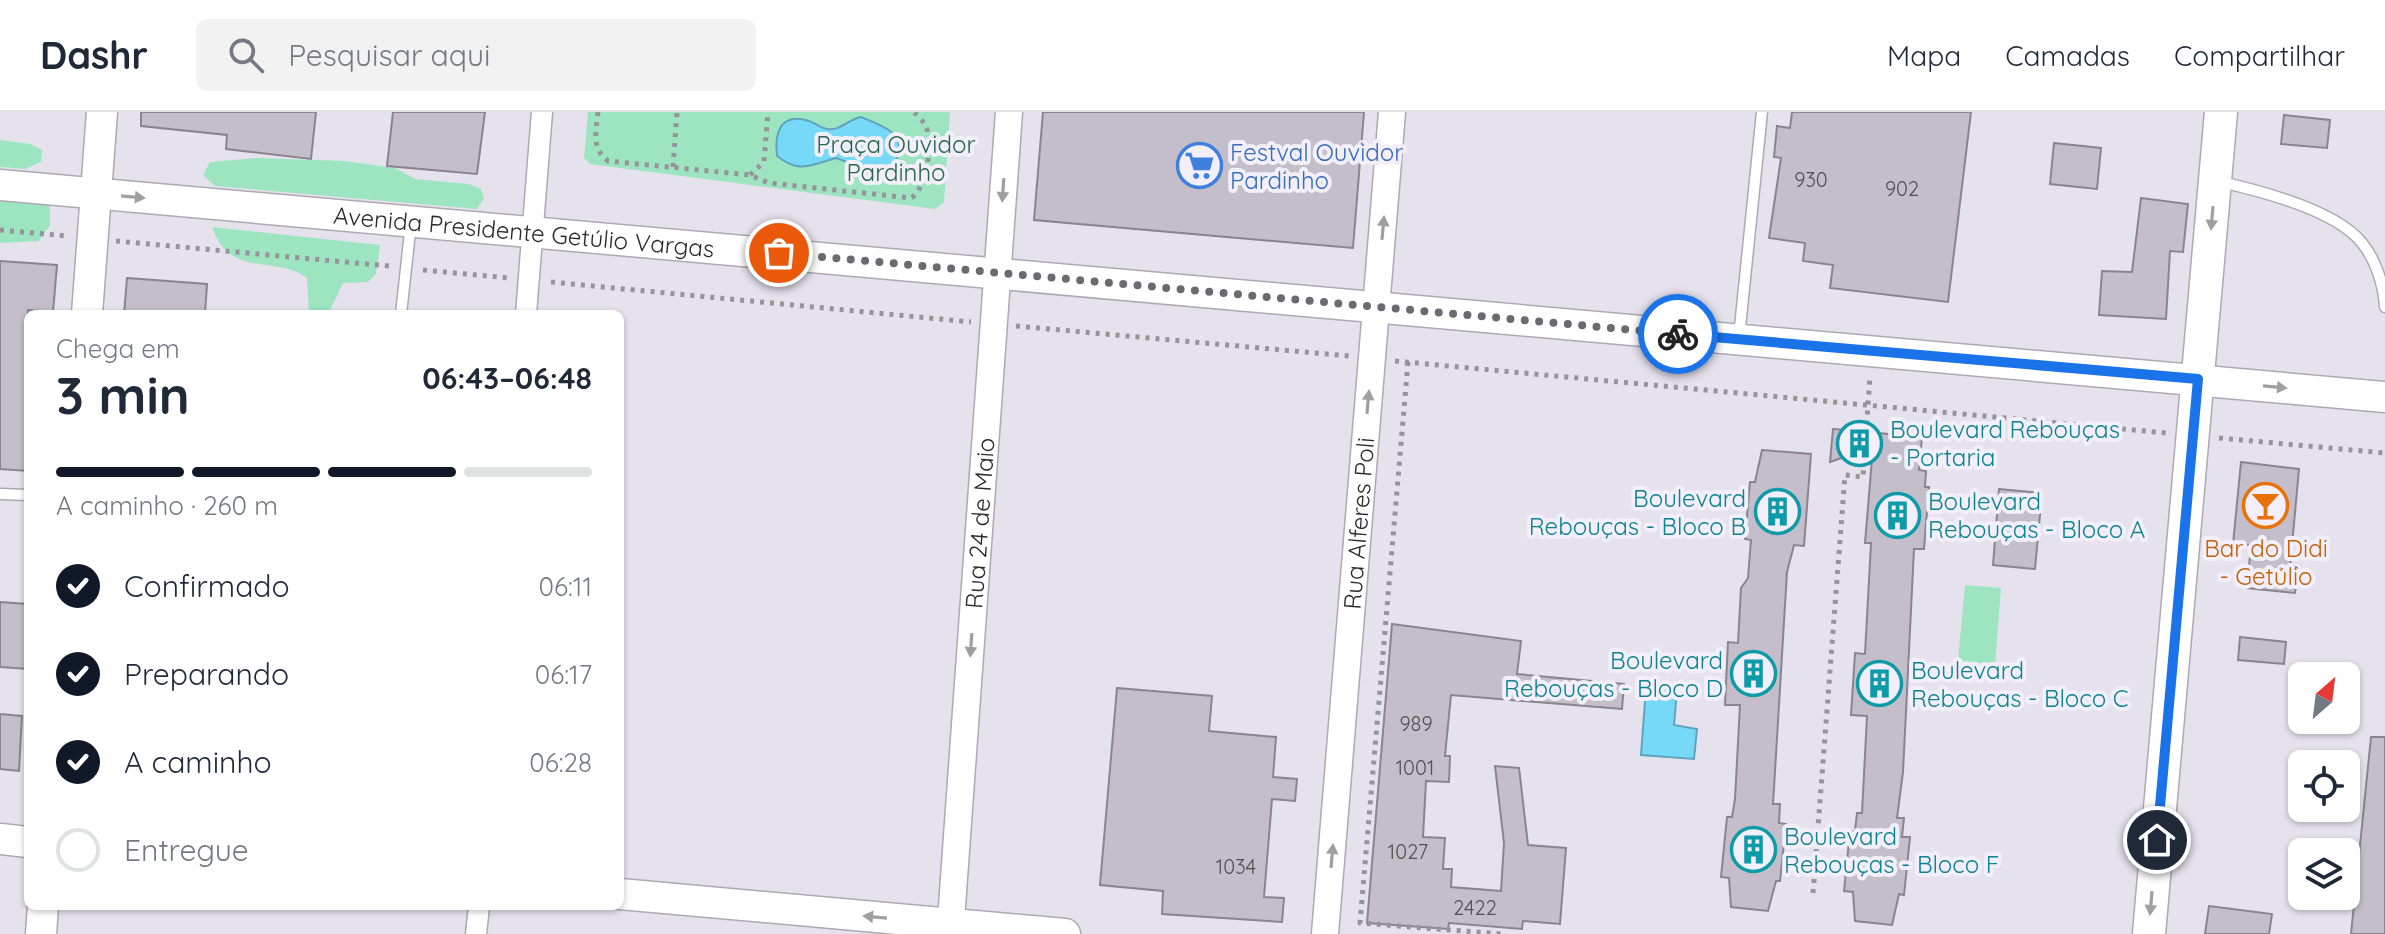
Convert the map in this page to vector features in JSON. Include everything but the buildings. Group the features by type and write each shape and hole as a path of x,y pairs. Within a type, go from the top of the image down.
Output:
{"main road":[{"path":"87,310 102,112"},
{"path":"2149,934 2221,112"},
{"name":"Avenida Presidente Getúlio Vargas","path":"0,185 2385,397"},
{"path":"0,839 24,842"},
{"path":"624,894 951,929 1065,934"},
{"path":"41,934 43,910"}],"street":[{"path":"526,310 542,112"},
{"name":"Rua 24 de Maio","path":"951,929 1009,112"},
{"name":"Rua Alferes Poli","path":"1325,934 1392,112"},
{"path":"476,934 479,910"}],"lane":[{"path":"1739,339 1762,112"},
{"path":"2215,181 2263,191 2339,224 2363,243 2384,286 2385,307"},
{"path":"401,310 412,221"},
{"path":"0,494 24,495"}],"path":[{"path":"598,112 595,144 598,154 608,161 750,175 769,183 911,198 920,193 924,184 928,135 914,112"},
{"path":"673,167 677,112"},
{"path":"750,175 764,162 768,112"},
{"path":"0,230 72,236"},
{"path":"125,242 506,278"},
{"path":"563,283 972,322"},
{"path":"1033,327 1350,356"},
{"path":"1813,893 1845,475 1863,477 1872,351"},
{"path":"1502,934 1360,923 1408,362 2171,433"},
{"path":"2222,438 2385,453"}],"green space":[{"name":"Praça Ouvidor Pardinho","path":"588,112 950,112 944,202 935,209 590,164 584,158"},
{"path":"0,140 30,144 42,150 41,162 25,169 0,167"},
{"path":"257,158 345,161 395,168 415,179 469,184 481,189 484,198 477,209 215,186 203,175 210,162"},
{"path":"0,200 43,202 50,206 50,225 39,241 0,243"},
{"path":"212,227 380,245 376,274 368,282 343,283 330,310 309,310 307,278 281,267 242,260 230,254"},
{"path":"1965,585 2001,588 1995,665 1958,660"}],"water":[{"path":"861,117 896,136 899,151 889,173 879,174 836,158 799,166 777,156 778,132 792,119 832,129"},
{"path":"1646,687 1677,690 1674,725 1697,729 1694,759 1641,755"}],"way so far":[{"path":"779,253 1678,334"}],"place":[{"name":"Festval Ouvidor Pardinho","path":"1199,166"},
{"name":"Boulevard Rebouças - Portaria","path":"1859,443"},
{"name":"Bar do Didi - Getúlio","path":"2266,506"},
{"name":"Boulevard Rebouças - Bloco B","path":"1777,512"},
{"name":"Boulevard Rebouças - Bloco A","path":"1897,515"},
{"name":"Boulevard Rebouças - Bloco D","path":"1754,674"},
{"name":"Boulevard Rebouças - Bloco C","path":"1880,684"},
{"name":"Boulevard Rebouças - Bloco F","path":"1753,850"}],"route":[{"path":"1678,334 2198,379 2157,840"}]}
